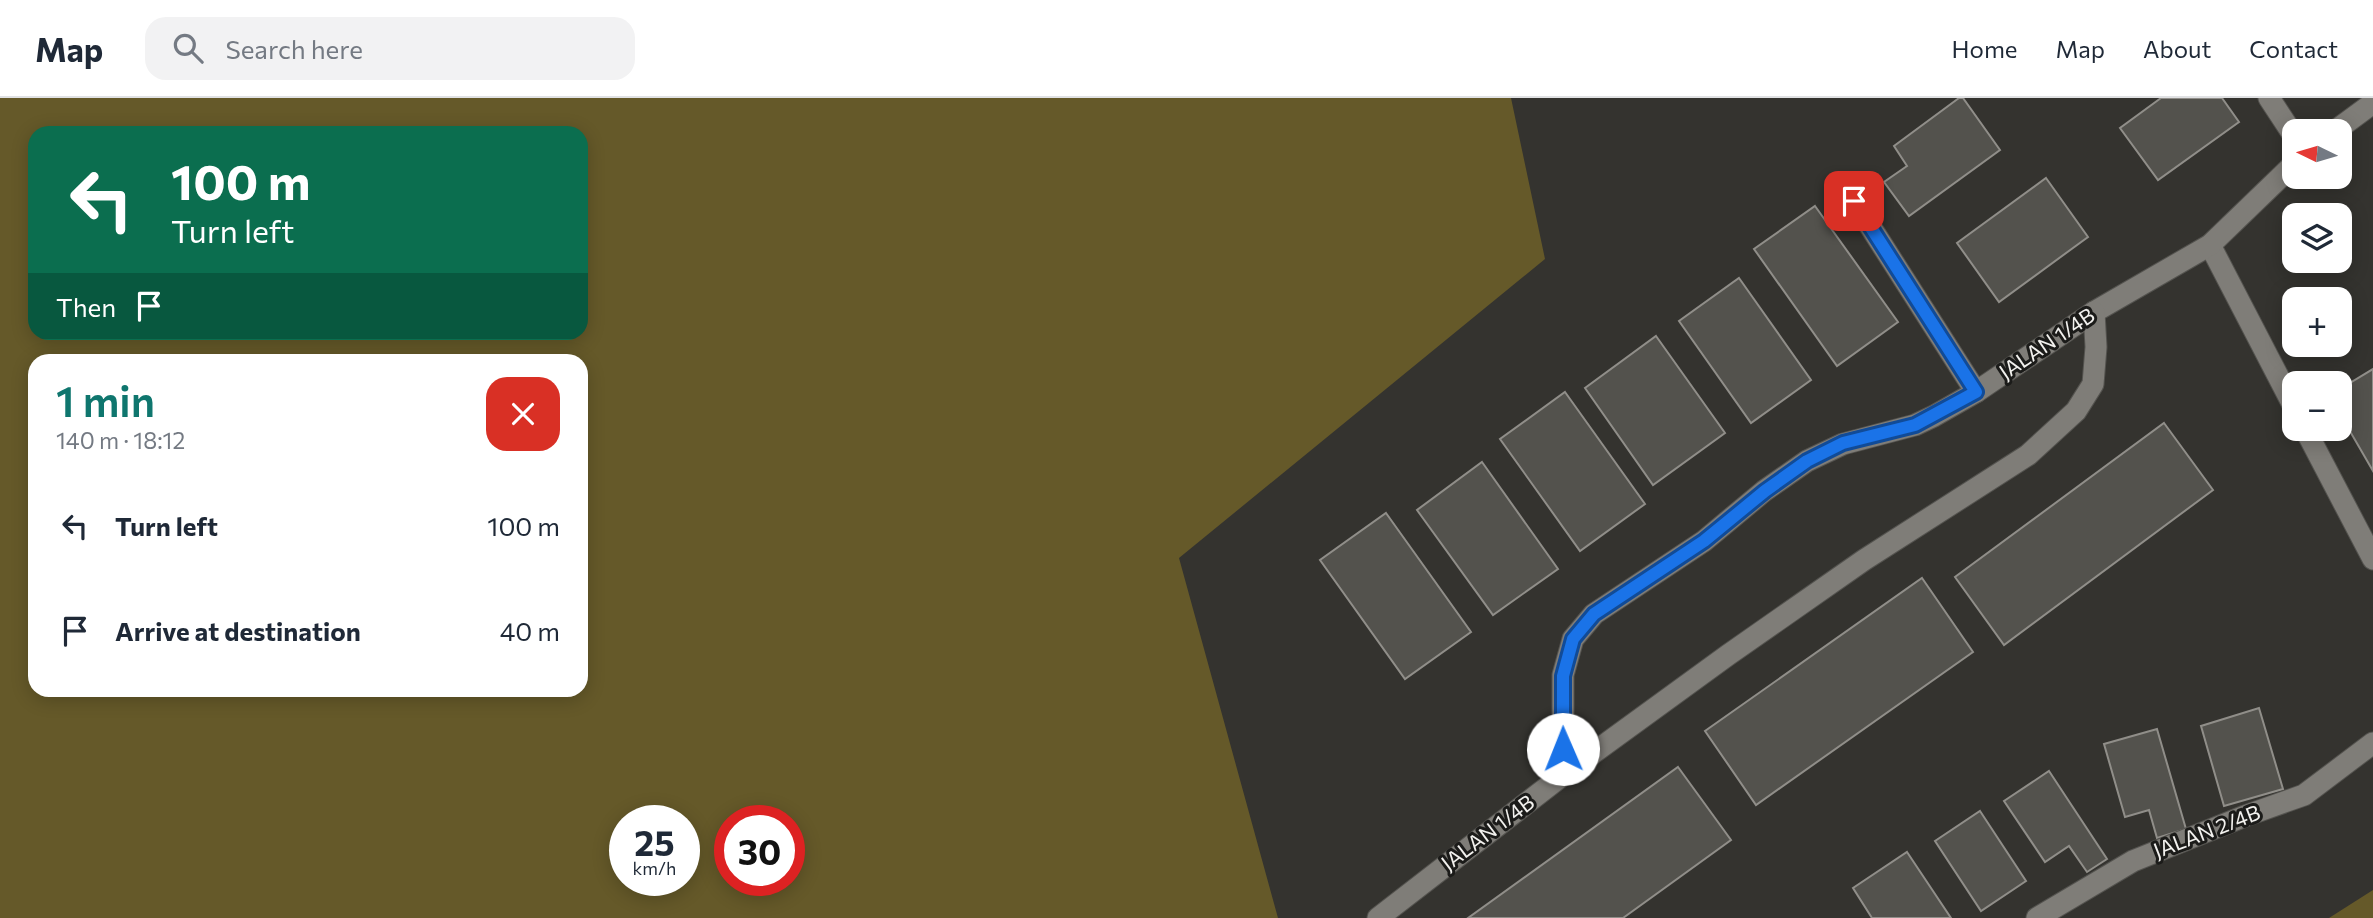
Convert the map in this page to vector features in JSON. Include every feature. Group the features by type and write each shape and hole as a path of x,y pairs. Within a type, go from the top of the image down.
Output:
{"street":[{"path":"2269,98 2283,119"},
{"path":"2351,119 2373,103"},
{"name":"JALAN 1/4B","path":"1378,918 1563,775 1563,676 1573,639 1594,614 1704,541 1807,461 1843,443 1915,425 1976,392 2094,312 2210,244 2282,175"},
{"path":"1854,201 1976,392"},
{"path":"2210,244 2282,384"},
{"path":"1563,775 1864,560 2028,455 2076,411 2094,384 2094,312"},
{"path":"2311,441 2373,559"},
{"name":"JALAN 2/4B","path":"2037,918 2133,861 2304,795 2373,743"}],"shaded area":[{"path":"0,98 1511,98 1545,259 1179,558 1278,918 0,918"},
{"path":"2373,890 2373,918 2329,918"}],"building":[{"path":"1959,98 1963,98 2000,150 1909,216 1884,182 1907,166 1894,146"},
{"path":"2161,98 2222,98 2239,122 2158,180 2120,128"},
{"path":"2046,178 2088,237 1999,302 1957,243"},
{"path":"1815,206 1898,322 1837,366 1754,249"},
{"path":"1739,278 1811,380 1751,423 1679,321"},
{"path":"1656,336 1725,433 1653,485 1585,388"},
{"path":"2373,369 2373,471 2352,435 2352,382"},
{"path":"1565,392 1645,504 1580,551 1500,439"},
{"path":"2164,423 2213,490 2004,645 1955,577"},
{"path":"1482,462 1558,569 1493,615 1417,510"},
{"path":"1386,513 1471,632 1405,679 1320,560"},
{"path":"1922,578 1973,652 1756,805 1705,731"},
{"path":"2259,708 2283,789 2224,806 2201,726"},
{"path":"2157,729 2186,829 2157,838 2149,810 2125,817 2104,744"},
{"path":"1678,767 1731,840 1623,918 1468,918"},
{"path":"2049,771 2107,859 2087,872 2069,846 2045,862 2004,801"},
{"path":"1980,811 2026,881 1981,911 1935,841"},
{"path":"1907,852 1951,918 1872,918 1853,888"}],"route":[{"path":"1563,749 1563,676 1573,639 1594,614 1704,541 1807,461 1843,443 1915,425 1976,392 1854,201"}]}
